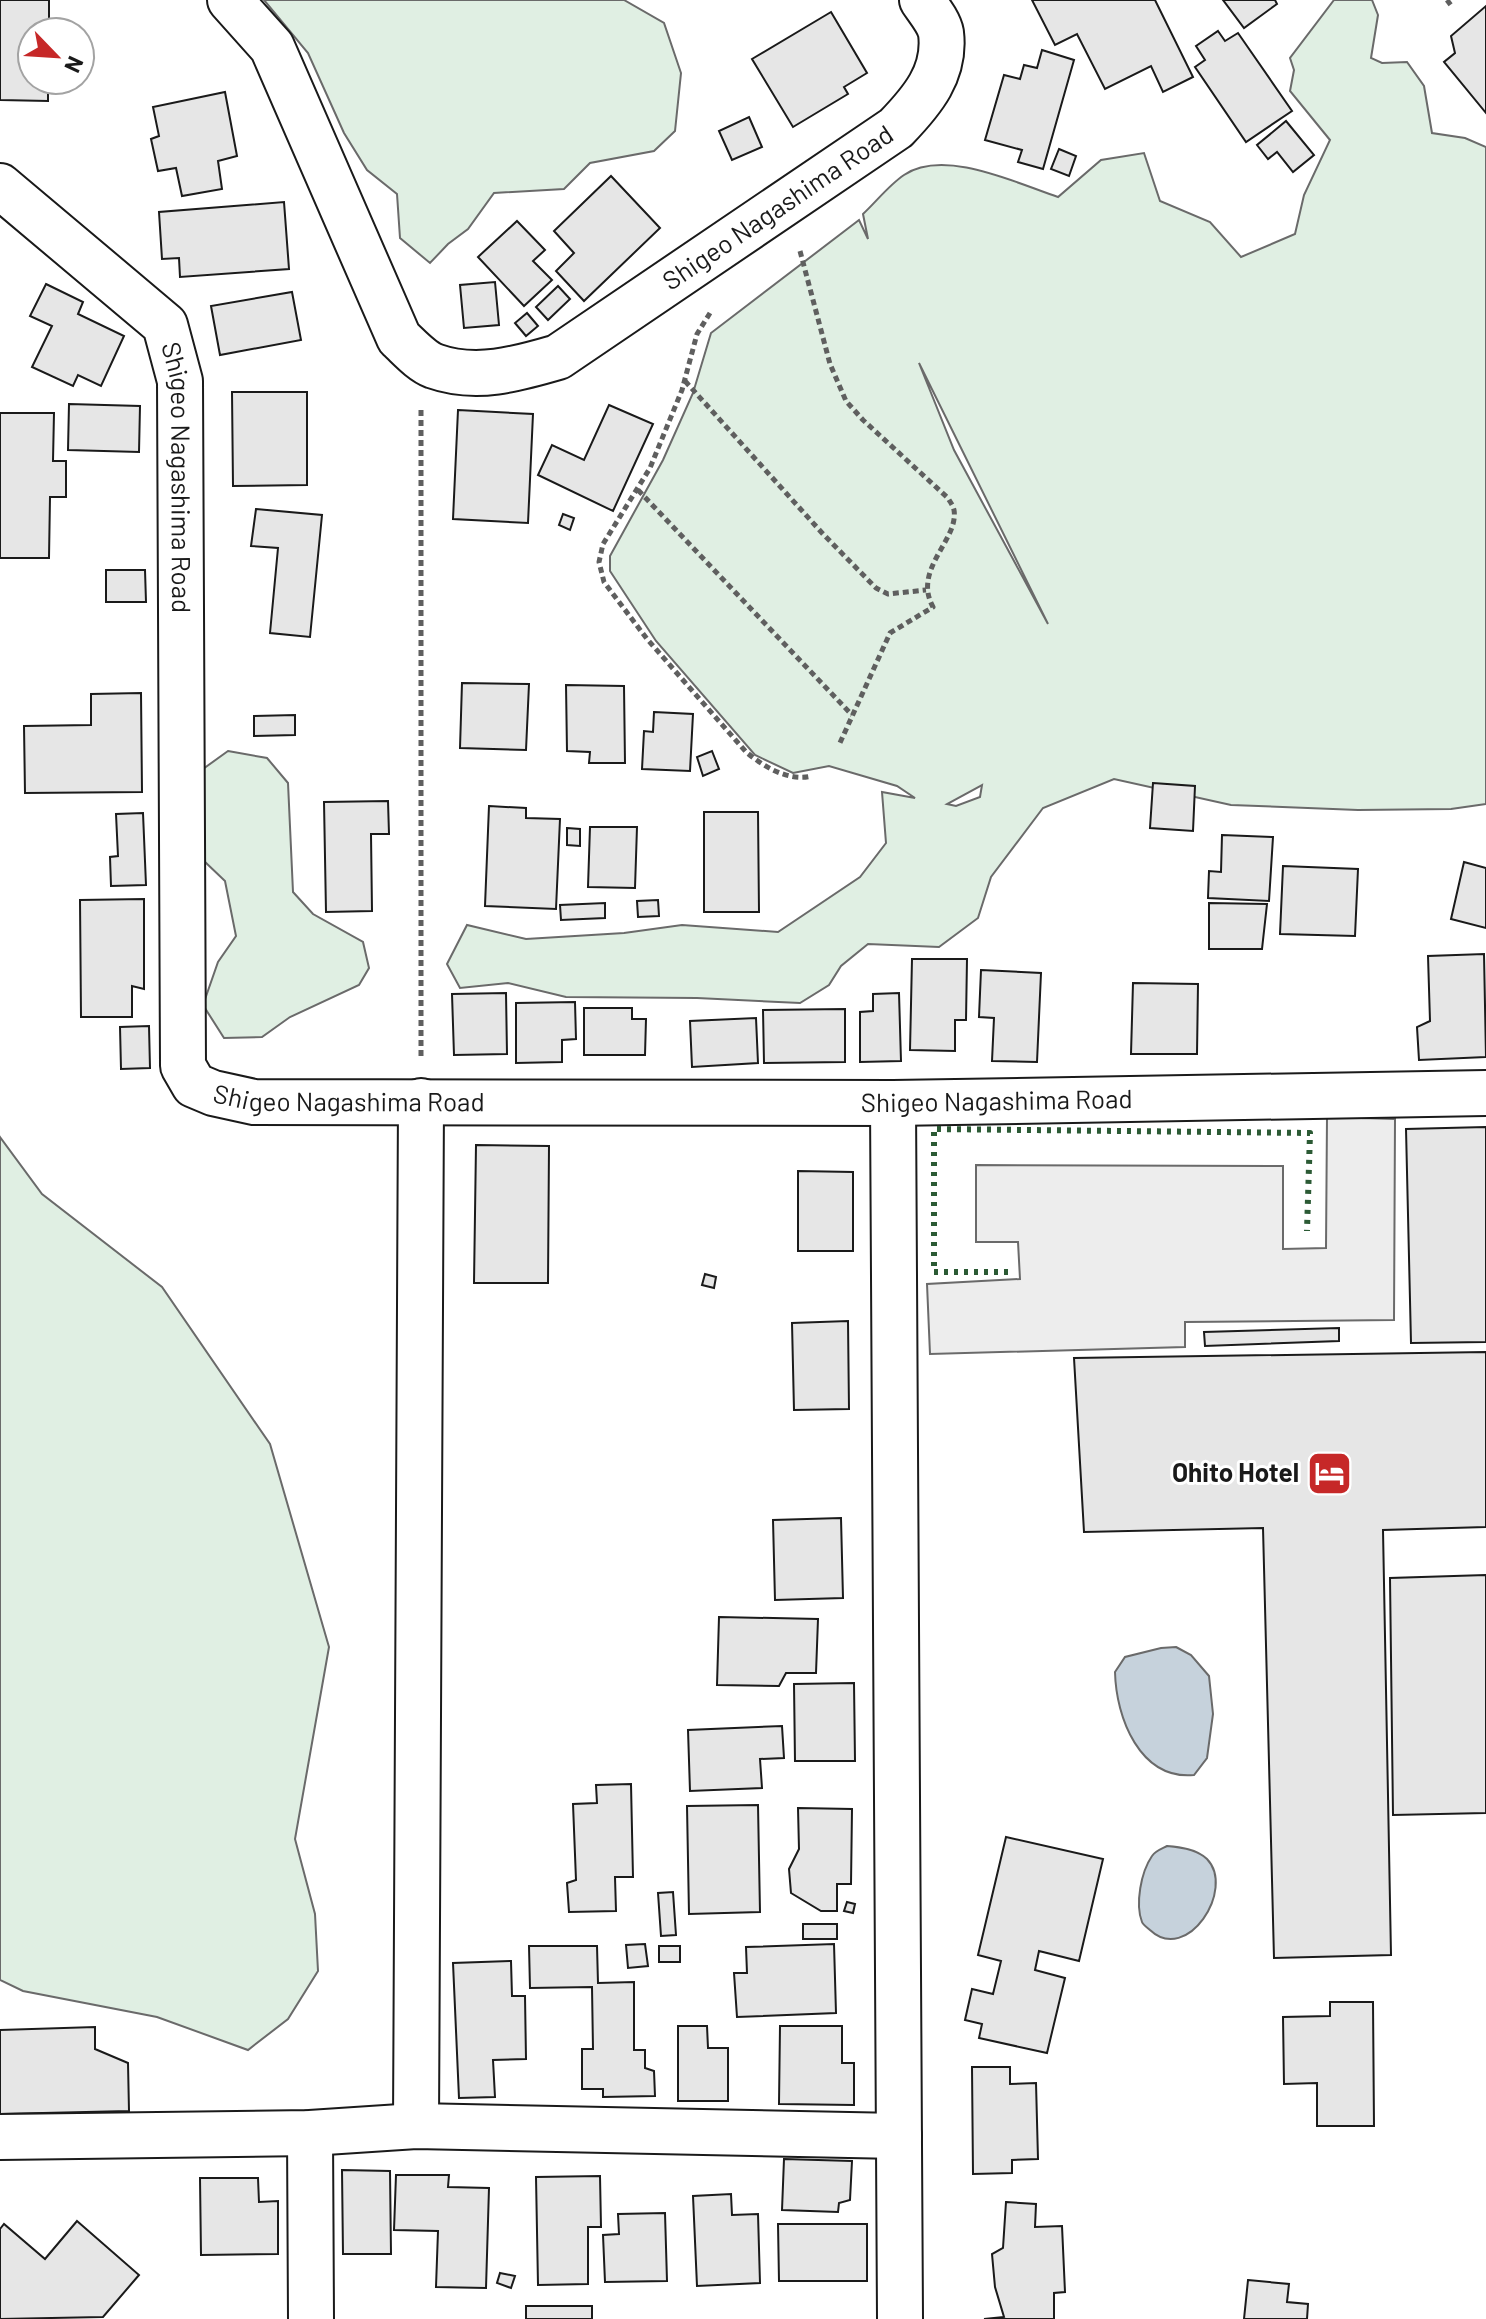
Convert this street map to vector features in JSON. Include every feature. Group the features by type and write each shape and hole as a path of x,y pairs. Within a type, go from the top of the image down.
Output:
{"street":[{"name":"Shigeo Nagashima Road","path":"230,0 272,47 399,338 432,365 475,373 509,371 558,357 896,128 921,102 939,70 941,31 922,0"},
{"name":"Shigeo Nagashima Road","path":"0,186 165,325 180,381 183,1066 194,1085 213,1093 254,1102 893,1103 1486,1093"},
{"path":"416,2126 421,1101"},
{"path":"893,1103 900,2319"},
{"path":"0,2137 310,2133 416,2126 899,2136"},
{"path":"310,2133 311,2319"}],"path":[{"path":"1447,0 1453,8"},
{"path":"789,253 798,247 830,364 846,401 948,498 954,510 951,527 937,553 926,590 933,607 890,633 839,745"},
{"path":"722,304 710,314 697,334 669,427 638,490 603,544 599,562 604,582 647,639 746,752 759,763 779,772 802,778 812,776"},
{"path":"421,357 421,1101"},
{"path":"684,380 876,588 888,594 926,590"},
{"path":"638,490 852,715"}],"green space":[{"path":"264,0 624,0 664,23 681,73 675,131 654,151 590,163 564,189 494,193 468,229 430,263 400,238 397,194 367,170 344,133 308,53"},
{"path":"1334,0 1372,0 1378,15 1371,58 1382,63 1407,62 1424,86 1432,133 1465,138 1486,147 1486,804 1451,809 1358,810 1231,805 1114,779 1043,808 991,877 978,918 939,947 868,944 841,966 829,985 800,1003 566,997 508,983 460,988 447,964 467,925 526,939 624,933 682,925 778,932 860,877 886,843 882,792 915,798 897,786 829,766 793,773 755,755 656,641 610,571 610,556 663,460 693,393 711,333 859,220 868,239 863,214 898,179 920,168 959,166 1058,197 1101,160 1144,153 1160,201 1210,222 1241,257 1295,234 1304,195 1330,140 1290,91 1294,70 1290,58","holes":["919,363 1048,624 954,450","982,785 980,797 956,806 947,804"]},
{"path":"228,751 267,758 288,783 293,892 313,914 363,942 369,968 359,985 290,1017 262,1037 224,1038 203,1005 218,962 236,936 225,881 203,860 203,769"},
{"path":"0,1137 42,1194 162,1287 270,1444 329,1647 295,1839 315,1914 318,1971 288,2019 248,2050 157,2017 23,1991 0,1980"}],"shaded area":[{"path":"1327,1117 1395,1119 1394,1320 1185,1322 1185,1347 930,1354 927,1284 1020,1279 1018,1242 976,1242 976,1165 1283,1166 1283,1249 1326,1248"},
{"path":"1176,1647 1191,1655 1209,1676 1213,1714 1207,1758 1194,1775 1175,1774 1146,1757 1126,1726 1116,1690 1115,1672 1125,1657"},
{"path":"1167,1846 1198,1853 1207,1859 1214,1872 1216,1888 1211,1904 1192,1931 1179,1938 1164,1938 1150,1930 1140,1915 1140,1888 1148,1863 1153,1854"}],"building":[{"path":"0,0 49,0 49,16 16,16 16,96 48,96 48,101 0,100"},
{"path":"1032,0 1155,0 1193,77 1163,92 1151,66 1105,89 1077,34 1055,45"},
{"path":"1223,0 1275,0 1277,4 1244,28"},
{"path":"1486,6 1486,113 1444,62 1455,53 1451,36"},
{"path":"831,12 867,73 844,87 848,94 793,127 752,59"},
{"path":"1218,31 1225,41 1238,33 1292,111 1246,142 1195,67 1205,60 1196,46"},
{"path":"1042,50 1074,60 1043,169 1018,162 1022,150 985,140 1004,75 1020,79 1024,65 1037,68"},
{"path":"225,92 237,156 218,161 222,189 182,196 176,168 158,171 151,139 159,136 153,107"},
{"path":"749,117 762,147 732,160 719,131"},
{"path":"1286,121 1314,155 1293,172 1277,152 1268,159 1257,145"},
{"path":"1059,149 1076,156 1069,176 1051,169"},
{"path":"611,176 660,228 584,301 556,271 574,253 554,231"},
{"path":"284,202 289,269 180,277 179,258 162,259 159,212"},
{"path":"517,221 545,250 533,261 552,280 524,306 478,257"},
{"path":"495,282 499,325 464,328 460,285"},
{"path":"46,284 83,302 78,314 124,336 101,386 78,375 73,386 32,367 52,326 30,316"},
{"path":"558,286 570,299 548,320 536,307"},
{"path":"292,292 301,340 220,355 211,306"},
{"path":"527,313 538,326 526,336 515,323"},
{"path":"232,392 307,392 307,485 233,486"},
{"path":"69,404 140,406 139,452 68,450"},
{"path":"609,405 653,424 613,511 538,475 552,445 584,460"},
{"path":"458,410 533,414 528,523 453,519"},
{"path":"0,413 54,413 53,461 66,461 66,497 50,497 49,558 0,558"},
{"path":"256,509 322,515 310,637 270,633 278,548 251,546"},
{"path":"563,514 574,518 570,530 559,525"},
{"path":"106,570 145,570 146,602 106,602"},
{"path":"462,683 529,684 526,750 460,748"},
{"path":"566,685 624,686 625,763 589,763 590,752 567,751"},
{"path":"141,693 142,792 25,793 24,726 91,725 91,694"},
{"path":"654,712 693,714 690,771 642,769 644,731 653,732"},
{"path":"295,715 295,735 254,736 254,716"},
{"path":"712,751 719,769 703,776 697,757"},
{"path":"1153,783 1195,786 1193,831 1150,828"},
{"path":"388,801 389,834 371,834 372,911 326,912 324,802"},
{"path":"489,806 526,808 526,818 560,819 556,909 485,906"},
{"path":"704,812 758,812 759,912 704,912"},
{"path":"143,813 146,885 111,886 110,857 118,856 116,814"},
{"path":"590,827 637,827 635,888 588,887"},
{"path":"567,828 580,829 580,846 567,845"},
{"path":"1222,835 1273,837 1269,901 1208,898 1209,871 1221,872"},
{"path":"1464,862 1486,868 1486,928 1451,919"},
{"path":"1283,866 1358,869 1355,936 1280,934"},
{"path":"144,899 144,989 132,986 132,1017 81,1017 80,900"},
{"path":"658,900 659,916 638,917 637,901"},
{"path":"605,903 605,918 561,920 560,905"},
{"path":"1209,903 1267,904 1262,949 1209,949"},
{"path":"1484,954 1486,1057 1419,1060 1417,1027 1430,1021 1428,956"},
{"path":"912,959 967,959 966,1020 955,1020 955,1051 910,1050"},
{"path":"981,970 1041,973 1037,1062 992,1061 994,1018 979,1017"},
{"path":"1133,983 1198,984 1197,1054 1131,1054"},
{"path":"506,993 507,1054 454,1055 452,994"},
{"path":"899,993 901,1061 860,1062 860,1012 873,1011 873,994"},
{"path":"575,1002 576,1039 562,1040 562,1062 516,1063 516,1003"},
{"path":"584,1008 632,1008 632,1019 646,1019 645,1055 584,1055"},
{"path":"845,1009 845,1062 764,1063 763,1010"},
{"path":"756,1018 758,1063 692,1067 690,1021"},
{"path":"149,1026 150,1068 121,1069 120,1027"},
{"path":"1486,1127 1486,1342 1411,1343 1406,1129"},
{"path":"476,1145 549,1146 548,1283 474,1283"},
{"path":"798,1171 853,1172 853,1251 798,1251"},
{"path":"705,1274 716,1277 714,1288 702,1285"},
{"path":"848,1321 849,1409 794,1410 792,1323"},
{"path":"1339,1328 1339,1341 1205,1346 1204,1332"},
{"path":"1486,1352 1486,1527 1383,1530 1391,1955 1274,1958 1263,1528 1084,1532 1074,1358"},
{"path":"841,1518 843,1598 775,1600 773,1520"},
{"path":"1486,1575 1486,1813 1393,1815 1390,1578"},
{"path":"719,1617 818,1619 816,1673 786,1673 779,1686 717,1685"},
{"path":"854,1683 855,1761 795,1761 794,1684"},
{"path":"782,1726 784,1758 760,1759 762,1788 690,1791 688,1730"},
{"path":"631,1784 633,1877 615,1877 616,1911 569,1912 567,1883 576,1880 573,1804 597,1803 596,1785"},
{"path":"758,1805 760,1912 689,1914 687,1806"},
{"path":"798,1808 852,1809 851,1884 837,1884 837,1911 821,1911 791,1893 789,1869 799,1849"},
{"path":"1006,1837 1103,1859 1079,1961 1039,1951 1035,1970 1065,1978 1047,2053 979,2038 982,2024 965,2020 972,1989 993,1994 1001,1961 978,1955"},
{"path":"673,1892 676,1935 661,1936 658,1893"},
{"path":"847,1902 855,1904 853,1913 844,1911"},
{"path":"803,1924 837,1924 837,1939 803,1939"},
{"path":"645,1944 648,1966 628,1968 626,1945"},
{"path":"834,1944 836,2013 737,2017 734,1973 747,1973 746,1947"},
{"path":"529,1946 597,1946 598,1983 634,1982 634,2050 645,2050 645,2068 654,2071 655,2096 603,2097 603,2089 582,2089 582,2049 593,2049 592,1987 530,1988"},
{"path":"659,1946 680,1946 680,1962 659,1962"},
{"path":"511,1961 512,1996 525,1996 526,2059 493,2060 495,2097 459,2098 453,1963"},
{"path":"1330,2002 1373,2002 1374,2126 1317,2126 1317,2083 1284,2084 1283,2017 1330,2016"},
{"path":"678,2026 707,2026 708,2048 728,2048 728,2101 678,2101"},
{"path":"780,2026 842,2026 842,2063 854,2063 854,2105 779,2104"},
{"path":"95,2027 95,2049 128,2063 129,2111 0,2114 0,2030"},
{"path":"972,2067 1010,2067 1010,2084 1036,2083 1038,2159 1012,2160 1012,2173 973,2174"},
{"path":"784,2159 852,2161 850,2200 839,2203 838,2212 782,2210"},
{"path":"342,2170 390,2171 391,2254 343,2254"},
{"path":"396,2175 449,2175 448,2187 489,2188 486,2288 436,2287 438,2231 394,2230"},
{"path":"600,2176 601,2227 588,2227 588,2284 538,2285 536,2177"},
{"path":"200,2178 258,2178 259,2202 278,2201 278,2254 201,2255"},
{"path":"731,2194 732,2215 758,2214 760,2283 697,2286 693,2196"},
{"path":"1006,2202 1036,2204 1035,2227 1062,2226 1065,2292 1054,2293 1054,2319 984,2319 1004,2317 995,2287 992,2254 1003,2248"},
{"path":"665,2213 667,2281 605,2282 603,2235 619,2234 618,2214"},
{"path":"77,2221 139,2275 103,2317 0,2319 0,2229 4,2224 45,2259"},
{"path":"778,2224 867,2224 867,2281 779,2281"},
{"path":"500,2273 515,2276 511,2288 497,2283"},
{"path":"1248,2280 1289,2284 1287,2302 1308,2304 1307,2319 1244,2319"},
{"path":"526,2306 592,2306 592,2319 526,2319"}],"hedge":[{"path":"1008,1272 934,1272 934,1129 1310,1133 1307,1231"}],"place":[{"name":"Ohito Hotel","path":"1330,1473"}]}
